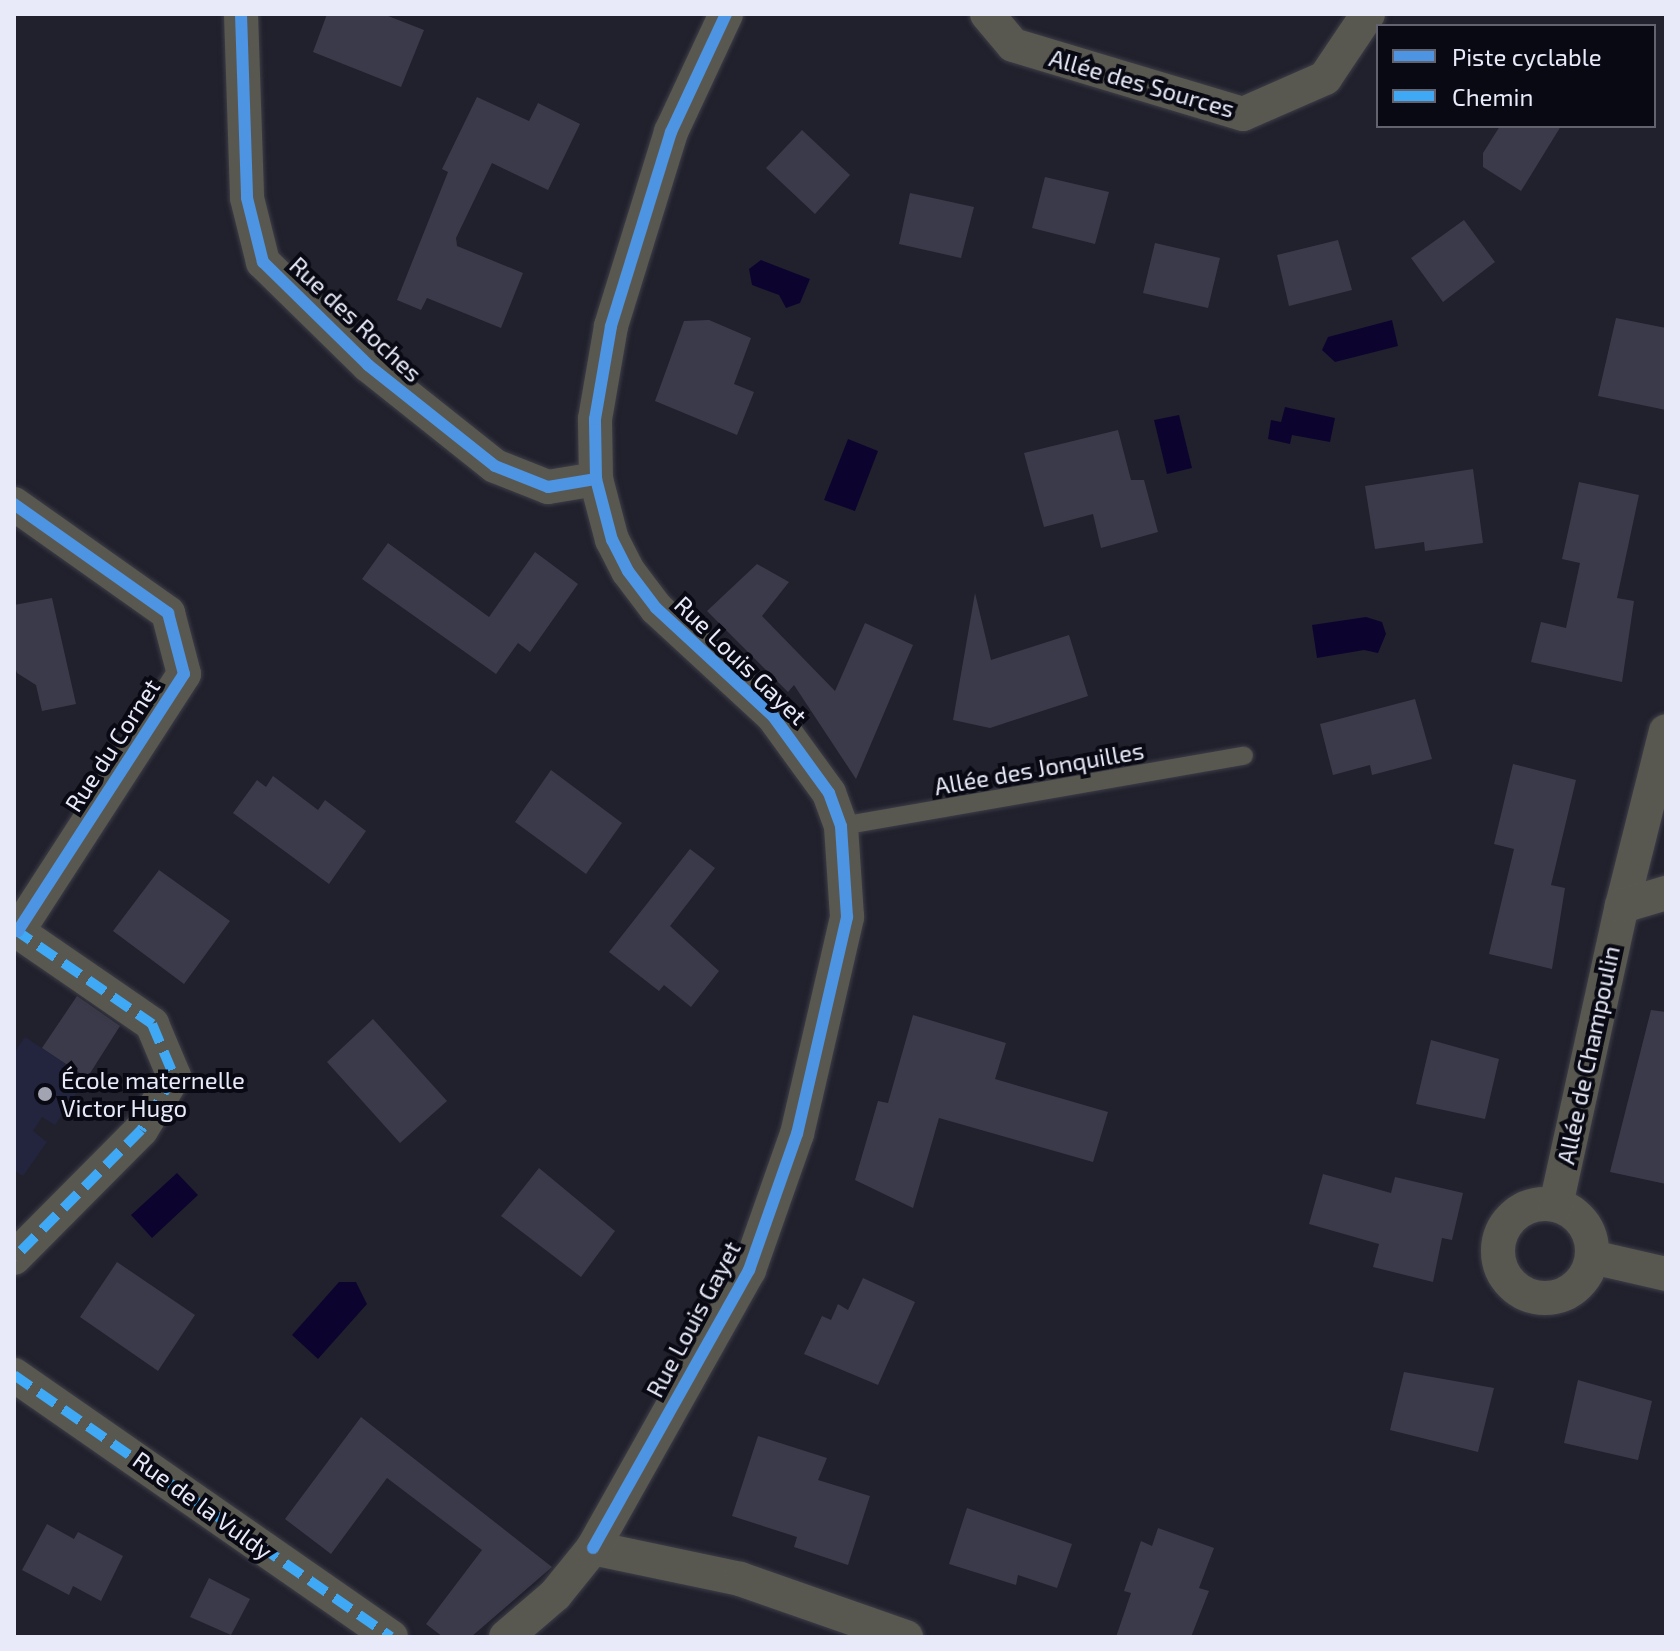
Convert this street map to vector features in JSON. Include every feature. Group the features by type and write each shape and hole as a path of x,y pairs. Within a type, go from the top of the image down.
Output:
{"street":[{"name":"Rue des Roches","path":"241,14 247,198 263,262 368,365 495,466 548,487 596,479"},
{"name":"Rue Louis Gayet","path":"506,1637 555,1595 593,1548 749,1270 775,1202 839,965 847,917 841,826 829,793 773,716 656,608 628,571 612,540 596,479 595,419 611,326 671,132 726,14"},
{"name":"Allée des Sources","path":"987,14 1013,45 1243,114 1325,78 1368,14"},
{"name":"Rue du Cornet","path":"14,504 168,613 184,674 16,930"},
{"name":"Allée de Champoulin","path":"1556,1205 1622,906 1666,731"},
{"path":"1622,906 1666,893"},
{"path":"14,1258 141,1130 174,1076 152,1024 16,930"},
{"path":"1556,1205 1580,1219 1592,1257 1577,1286 1548,1298 1517,1289 1506,1277 1498,1247 1502,1231 1524,1209 1556,1205"},
{"path":"1592,1257 1666,1274"},
{"name":"Rue de la Vuldy","path":"14,1375 391,1637"},
{"path":"593,1548 740,1579 906,1637"}],"lane":[{"name":"Allée des Jonquilles","path":"841,826 1244,756"}],"shaded area":[{"path":"761,260 810,279 800,303 786,308 779,295 752,285 749,269"},
{"path":"1392,320 1398,346 1335,362 1322,350 1328,337"},
{"path":"1285,407 1335,418 1330,442 1292,435 1290,444 1268,439 1271,420 1281,422"},
{"path":"1179,415 1192,468 1167,474 1154,420"},
{"path":"848,439 878,451 855,511 824,500"},
{"path":"1366,617 1382,622 1386,634 1378,653 1364,650 1317,658 1312,625"},
{"name":"École maternelle Victor Hugo","path":"25,1037 87,1078 55,1125 42,1117 33,1131 47,1142 23,1176 14,1170 14,1053"},
{"path":"177,1173 198,1195 152,1238 131,1215"},
{"path":"339,1282 356,1282 367,1304 318,1359 292,1335"}],"building":[{"path":"327,14 383,14 424,30 401,87 313,52"},
{"path":"477,97 529,121 538,103 580,124 548,190 492,163 456,238 457,246 523,273 501,328 427,298 421,310 397,300 448,172 442,169"},
{"path":"1499,128 1560,128 1521,191 1483,167 1483,153"},
{"path":"802,130 850,175 815,214 766,168"},
{"path":"1045,177 1109,192 1095,244 1032,228"},
{"path":"910,193 974,207 961,258 899,244"},
{"path":"1464,220 1495,262 1443,302 1411,258"},
{"path":"1338,240 1352,290 1289,306 1277,255"},
{"path":"1155,243 1220,258 1208,308 1143,293"},
{"path":"1616,318 1666,328 1666,410 1598,396"},
{"path":"709,320 751,338 734,384 754,392 737,435 655,401 684,321"},
{"path":"1118,430 1131,480 1144,480 1158,532 1101,548 1093,514 1044,527 1024,453"},
{"path":"1473,469 1483,543 1425,551 1424,542 1375,549 1365,486"},
{"path":"1579,482 1639,495 1617,598 1634,601 1622,682 1531,662 1541,622 1566,628 1580,563 1562,559"},
{"path":"388,543 489,617 535,552 578,584 530,652 518,643 496,674 362,579"},
{"path":"757,564 789,582 762,616 835,691 865,623 913,645 856,779 794,685 788,692 707,611"},
{"path":"975,593 991,660 1069,635 1088,696 990,728 953,720"},
{"path":"52,598 76,704 42,711 36,685 17,673 14,664 14,605"},
{"path":"1415,699 1432,759 1372,775 1370,765 1333,775 1320,724"},
{"path":"1513,764 1576,780 1551,885 1565,888 1552,969 1489,954 1514,849 1494,844"},
{"path":"551,770 622,823 586,874 515,822"},
{"path":"273,776 318,810 325,800 366,831 329,884 233,813 257,780 266,787"},
{"path":"690,849 715,868 670,926 719,971 691,1007 664,985 659,991 609,952"},
{"path":"159,870 230,921 184,984 113,931"},
{"path":"77,996 120,1026 87,1078 42,1048"},
{"path":"1651,1010 1666,1012 1666,1184 1610,1172"},
{"path":"913,1015 1006,1043 995,1079 1108,1112 1093,1162 939,1118 913,1208 855,1180 878,1101 888,1103"},
{"path":"373,1019 447,1101 400,1143 327,1062"},
{"path":"1431,1040 1499,1059 1485,1119 1416,1104"},
{"path":"539,1168 615,1231 581,1277 501,1216"},
{"path":"1323,1174 1391,1193 1395,1177 1463,1193 1452,1240 1442,1238 1433,1282 1373,1267 1379,1244 1309,1224"},
{"path":"117,1262 195,1315 158,1371 80,1317"},
{"path":"863,1278 915,1302 878,1385 804,1354 822,1316 831,1320 838,1304 848,1310"},
{"path":"1404,1372 1494,1388 1478,1452 1390,1430"},
{"path":"1578,1380 1652,1401 1638,1460 1564,1443"},
{"path":"361,1417 552,1567 471,1637 443,1637 426,1624 482,1550 387,1478 331,1554 285,1519"},
{"path":"758,1436 827,1458 818,1480 870,1496 848,1565 794,1547 797,1537 732,1516"},
{"path":"967,1508 1072,1544 1057,1588 1018,1575 1016,1585 949,1564"},
{"path":"47,1524 74,1539 78,1532 123,1556 101,1601 73,1586 69,1595 22,1570"},
{"path":"1158,1528 1214,1548 1199,1588 1209,1591 1191,1637 1116,1637 1131,1593 1124,1591 1141,1541 1152,1546"},
{"path":"209,1578 250,1599 231,1635 190,1617"}],"marked path":[{"path":"14,929 152,1024 174,1076 141,1130 14,1258"},
{"path":"14,1375 391,1637"}],"cycle path":[{"path":"241,14 247,198 263,262 368,365 495,466 548,487 596,479"},
{"path":"593,1548 749,1270 797,1134 847,917 841,826 829,793 773,716 656,608 628,571 612,540 596,479 595,419 611,326 671,132 726,14"},
{"path":"14,504 168,613 184,674 18,931 14,929"}],"place":[{"name":"École maternelle Victor Hugo","path":"45,1094"}]}
